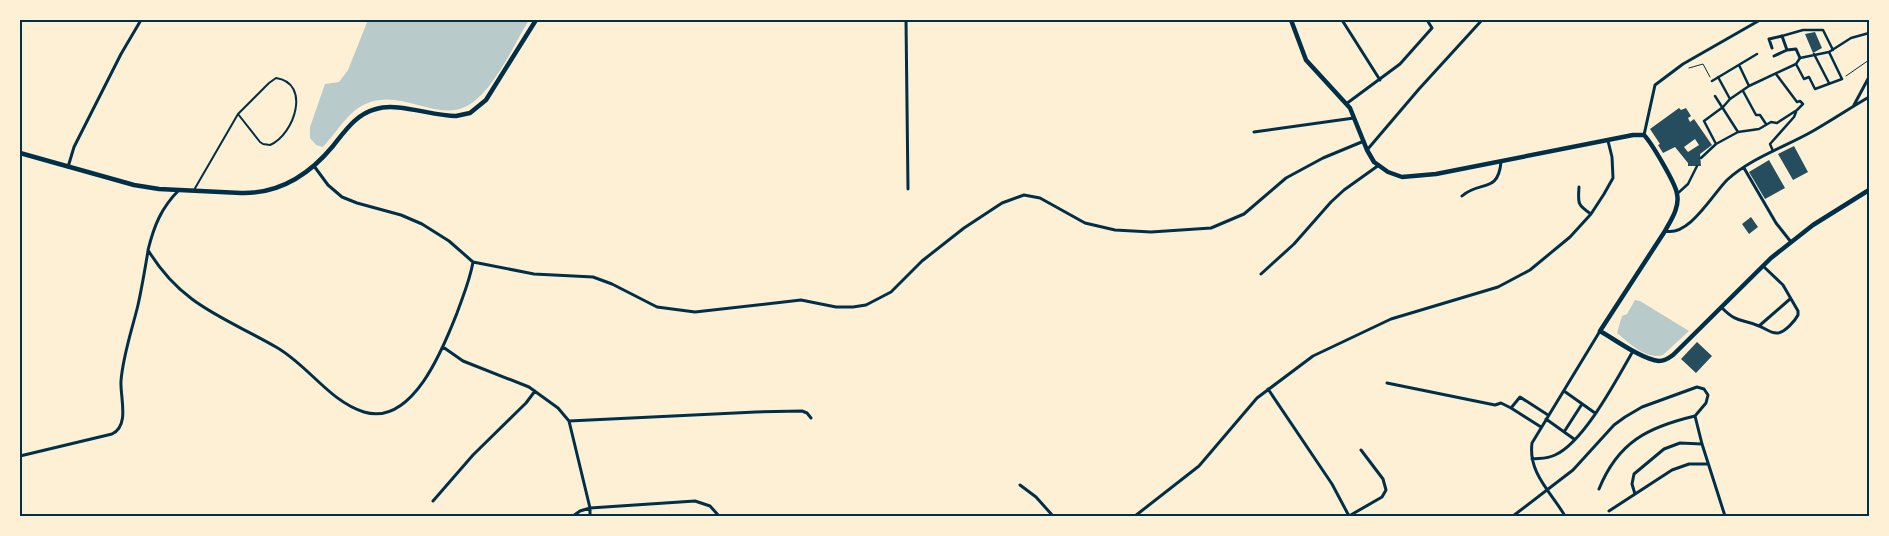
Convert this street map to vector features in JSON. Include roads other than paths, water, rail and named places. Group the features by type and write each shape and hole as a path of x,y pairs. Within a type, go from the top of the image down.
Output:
{"street":[{"path":"68,167 78,138 121,54 141,20"},
{"path":"20,154 129,184 179,190 246,193 268,191 293,181 314,166 355,120 374,109 388,107 459,116 477,109 491,94 536,20"},
{"path":"906,20 908,189"},
{"path":"1291,20 1306,60 1346,104 1355,118 1367,150 1379,166 1388,172 1402,177 1436,174 1633,135 1644,135"},
{"path":"1342,20 1380,80"},
{"path":"1346,104 1400,64 1432,28 1426,20"},
{"path":"1367,150 1482,20"},
{"path":"1565,516 1535,471 1532,459 1532,443 1600,330 1673,217 1677,194 1644,135 1654,88 1678,68 1760,20"},
{"path":"1772,48 1769,39 1803,30 1823,30 1833,50"},
{"path":"1716,144 1704,121 1723,107 1730,98 1749,86 1796,64 1800,58 1829,52 1851,38 1869,33"},
{"path":"1782,36 1787,50"},
{"path":"1774,56 1787,50 1796,49 1800,58"},
{"path":"1796,64 1804,79 1809,77 1815,89 1842,79 1829,52"},
{"path":"1712,80 1757,54"},
{"path":"1814,54 1828,83"},
{"path":"1739,66 1749,86"},
{"path":"1700,158 1716,144 1738,132 1759,129 1771,122 1777,123 1803,104 1800,101 1797,102 1776,73"},
{"path":"1718,77 1730,98"},
{"path":"1854,106 1869,77"},
{"path":"1743,90 1751,109 1756,116 1760,115 1766,124"},
{"path":"1715,96 1738,132"},
{"path":"1665,231 1681,230 1698,214 1720,187 1744,168 1814,131 1869,98"},
{"path":"1774,151 1770,144 1794,117 1797,110"},
{"path":"1254,132 1355,118"},
{"path":"314,166 328,185 342,197 357,204 395,214 422,224 449,241 473,262 534,274 593,277 612,284 653,306 669,310 703,312 801,300 836,307 858,307 871,304 888,294 922,261 964,228 1000,205 1026,195 1036,197 1085,223 1115,230 1142,232 1205,229 1224,224 1244,214 1286,178 1323,158 1364,141"},
{"path":"1135,516 1199,466 1246,409 1268,389 1313,356 1391,319 1498,287 1530,270 1570,236 1591,214 1613,178 1612,157 1608,141"},
{"path":"1462,196 1468,191 1493,184 1498,175 1501,162"},
{"path":"1261,274 1294,244 1344,190 1379,166"},
{"path":"1677,194 1688,184 1697,166"},
{"path":"1744,168 1776,223 1791,242"},
{"path":"1579,187 1579,206 1591,214"},
{"path":"20,456 112,434 121,426 123,418 122,376 126,349 140,295 148,250 158,217 166,204 179,190"},
{"path":"1600,330 1632,351 1654,360 1667,359 1763,266 1791,242 1869,190"},
{"path":"148,250 176,288 196,303 282,350 350,406 365,412 383,413 395,409 404,403 421,384 443,347 471,275 473,262"},
{"path":"1721,306 1737,320 1759,326 1774,333 1784,330 1798,315 1797,309 1781,282 1763,266"},
{"path":"1759,326 1790,299"},
{"path":"443,347 463,361 525,385 552,402 569,422 590,508 590,516"},
{"path":"1532,459 1553,456 1562,451 1574,439 1595,413 1632,351"},
{"path":"1387,383 1495,405 1501,403 1541,426"},
{"path":"1513,516 1577,466 1618,422 1632,412 1699,387 1706,390 1707,400 1695,416 1665,424 1641,436 1612,463 1599,488"},
{"path":"1268,389 1332,484 1349,516 1382,496 1386,490 1383,479 1361,450"},
{"path":"433,500 473,455 526,403 535,391"},
{"path":"1564,391 1595,413"},
{"path":"1511,408 1520,397 1548,415"},
{"path":"1564,432 1582,404"},
{"path":"569,422 802,411 811,418"},
{"path":"1695,416 1725,516"},
{"path":"1546,419 1574,439"},
{"path":"1635,494 1632,484 1634,474 1661,451 1676,443 1702,444"},
{"path":"1609,511 1677,468 1689,464 1708,464"},
{"path":"1020,485 1053,516"},
{"path":"573,516 580,511 590,508 695,501 708,505 719,516"}],"lane":[{"path":"194,190 238,114 269,83 276,78 281,79 288,84 295,96 297,108 292,123 280,138 270,145 260,142 238,114"}]}
